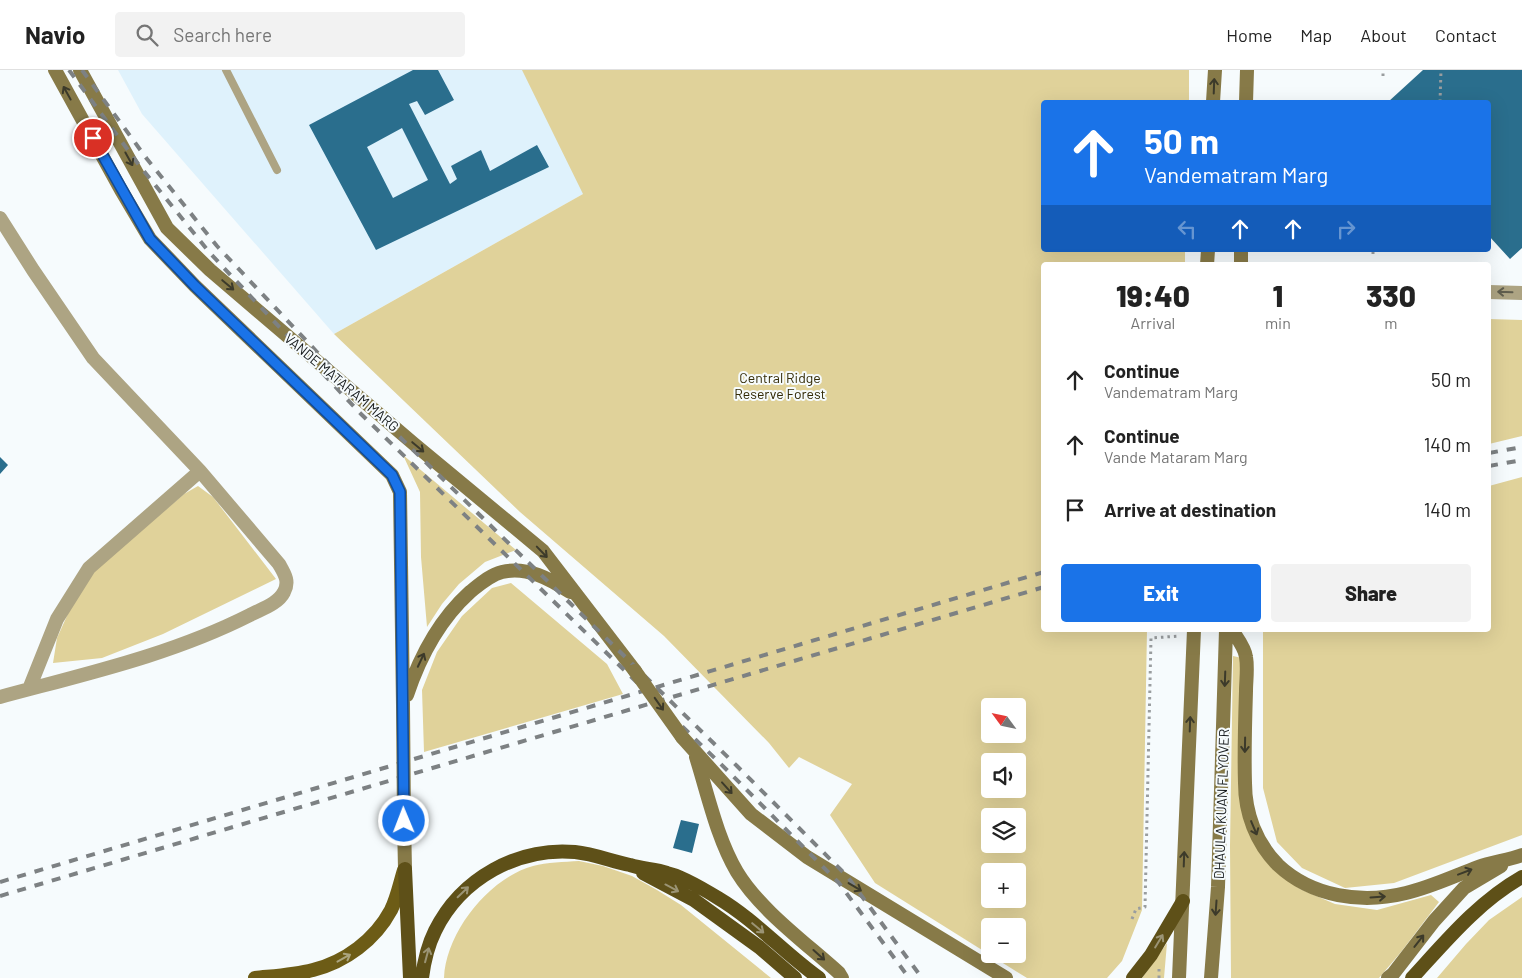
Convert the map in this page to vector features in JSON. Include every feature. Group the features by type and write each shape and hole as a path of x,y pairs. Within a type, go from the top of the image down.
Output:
{"highway":[{"path":"422,978 434,932 449,908 469,886 488,872 506,863 541,852 574,852 669,873 720,899 819,978"},
{"path":"629,865 694,900 759,948 795,978"},
{"path":"405,869 410,978"},
{"path":"1412,978 1480,906 1522,877"},
{"path":"1133,978 1151,955 1183,901"}],"main road":[{"name":"VANDE MATARAM MARG","path":"55,70 150,239 195,286 392,475 400,492 405,869"},
{"name":"VANDE MATARAM MARG","path":"80,70 167,228 210,270 543,551 636,671 682,737 751,814 807,857 1006,978"},
{"path":"1213,100 1215,70"},
{"path":"1246,100 1247,70"},
{"path":"403,705 419,663 445,618 484,581 501,572 525,572 544,576 578,597"},
{"name":"DHAULA KUAN FLYOVER","path":"1211,978 1218,887 1226,632"},
{"path":"1233,632 1246,658 1245,781 1247,808 1252,824 1264,848 1288,874 1311,887 1328,893 1350,897 1392,896 1419,889 1480,866 1520,856"},
{"path":"1178,978 1194,633"},
{"path":"694,752 723,842 737,872 763,905 839,973 842,978"},
{"path":"1388,978 1434,920 1464,888 1520,856"},
{"path":"255,978 312,970 326,966 352,953 374,933 387,916 405,869"}],"street":[{"path":"0,218 93,358 200,471 279,564 286,575 287,584 283,594 273,603 218,631 127,663 0,697"},
{"path":"1491,292 1522,293"},
{"path":"29,689 57,619 89,568 200,471"}],"lane":[{"path":"226,70 278,170"}],"path":[{"path":"1383,70 1383,76"},
{"path":"1440,100 1441,70"},
{"path":"1132,919 1136,909 1145,907 1150,638 1194,633"},
{"path":"1159,966 1159,978"}],"shaded area":[{"path":"118,70 733,70 750,100 334,334 142,114"}],"green space":[{"name":"Central Ridge Reserve Forest","path":"522,70 1189,70 1189,100 1041,100 1041,252 1185,252 1185,262 1041,262 1041,632 1147,632 1142,910 1122,961 1107,978 1027,978 1003,963 1026,963 1026,918 981,918 981,949 875,883 830,815 852,784 799,757 789,768 769,743 664,636 520,512 334,334 583,194"},
{"path":"1491,319 1522,320 1522,436 1491,444"},
{"path":"403,455 516,550 485,562 459,584 442,604 427,627 421,557 420,492"},
{"path":"1522,477 1522,835 1394,883 1345,888 1302,868 1277,842 1263,788 1263,632 1491,632 1491,485"},
{"path":"198,486 213,497 276,579 163,634 102,658 53,663 57,638 71,607 91,573 184,494"},
{"path":"511,583 607,664 623,694 424,752 422,690 437,652 462,616 492,588"},
{"path":"1233,656 1242,658 1240,793 1281,875 1300,889 1335,904 1377,910 1431,895 1439,902 1379,978 1231,978 1230,846"},
{"path":"579,861 603,866 632,876 657,890 681,905 771,978 444,978 447,960 461,926 473,909 501,882 517,872 533,866"},
{"path":"1522,897 1522,978 1437,978 1489,920"},
{"path":"1167,943 1164,978 1142,978"}],"building":[{"path":"413,70 438,70 454,100 425,115 417,101 409,104 450,184 457,179 451,166 481,150 490,171 537,145 549,167 376,250 309,125","holes":["402,128 428,180 393,198 367,147"]},
{"path":"1423,70 1522,70 1522,248 1510,259 1491,238 1491,100 1390,100"},
{"path":"0,457 8,465 0,474"},
{"path":"681,820 699,824 692,853 673,848"}],"railway":[{"path":"69,70 139,165 209,252 360,413 730,773 839,883 909,978"},
{"path":"82,70 147,159 217,246 367,405 847,876 922,978"},
{"path":"1491,453 1522,447"},
{"path":"1491,466 1522,460"},
{"path":"0,882 1041,573"},
{"path":"0,896 1041,588"}],"route":[{"path":"93,138 150,239 195,286 392,475 400,492 404,821"}]}
